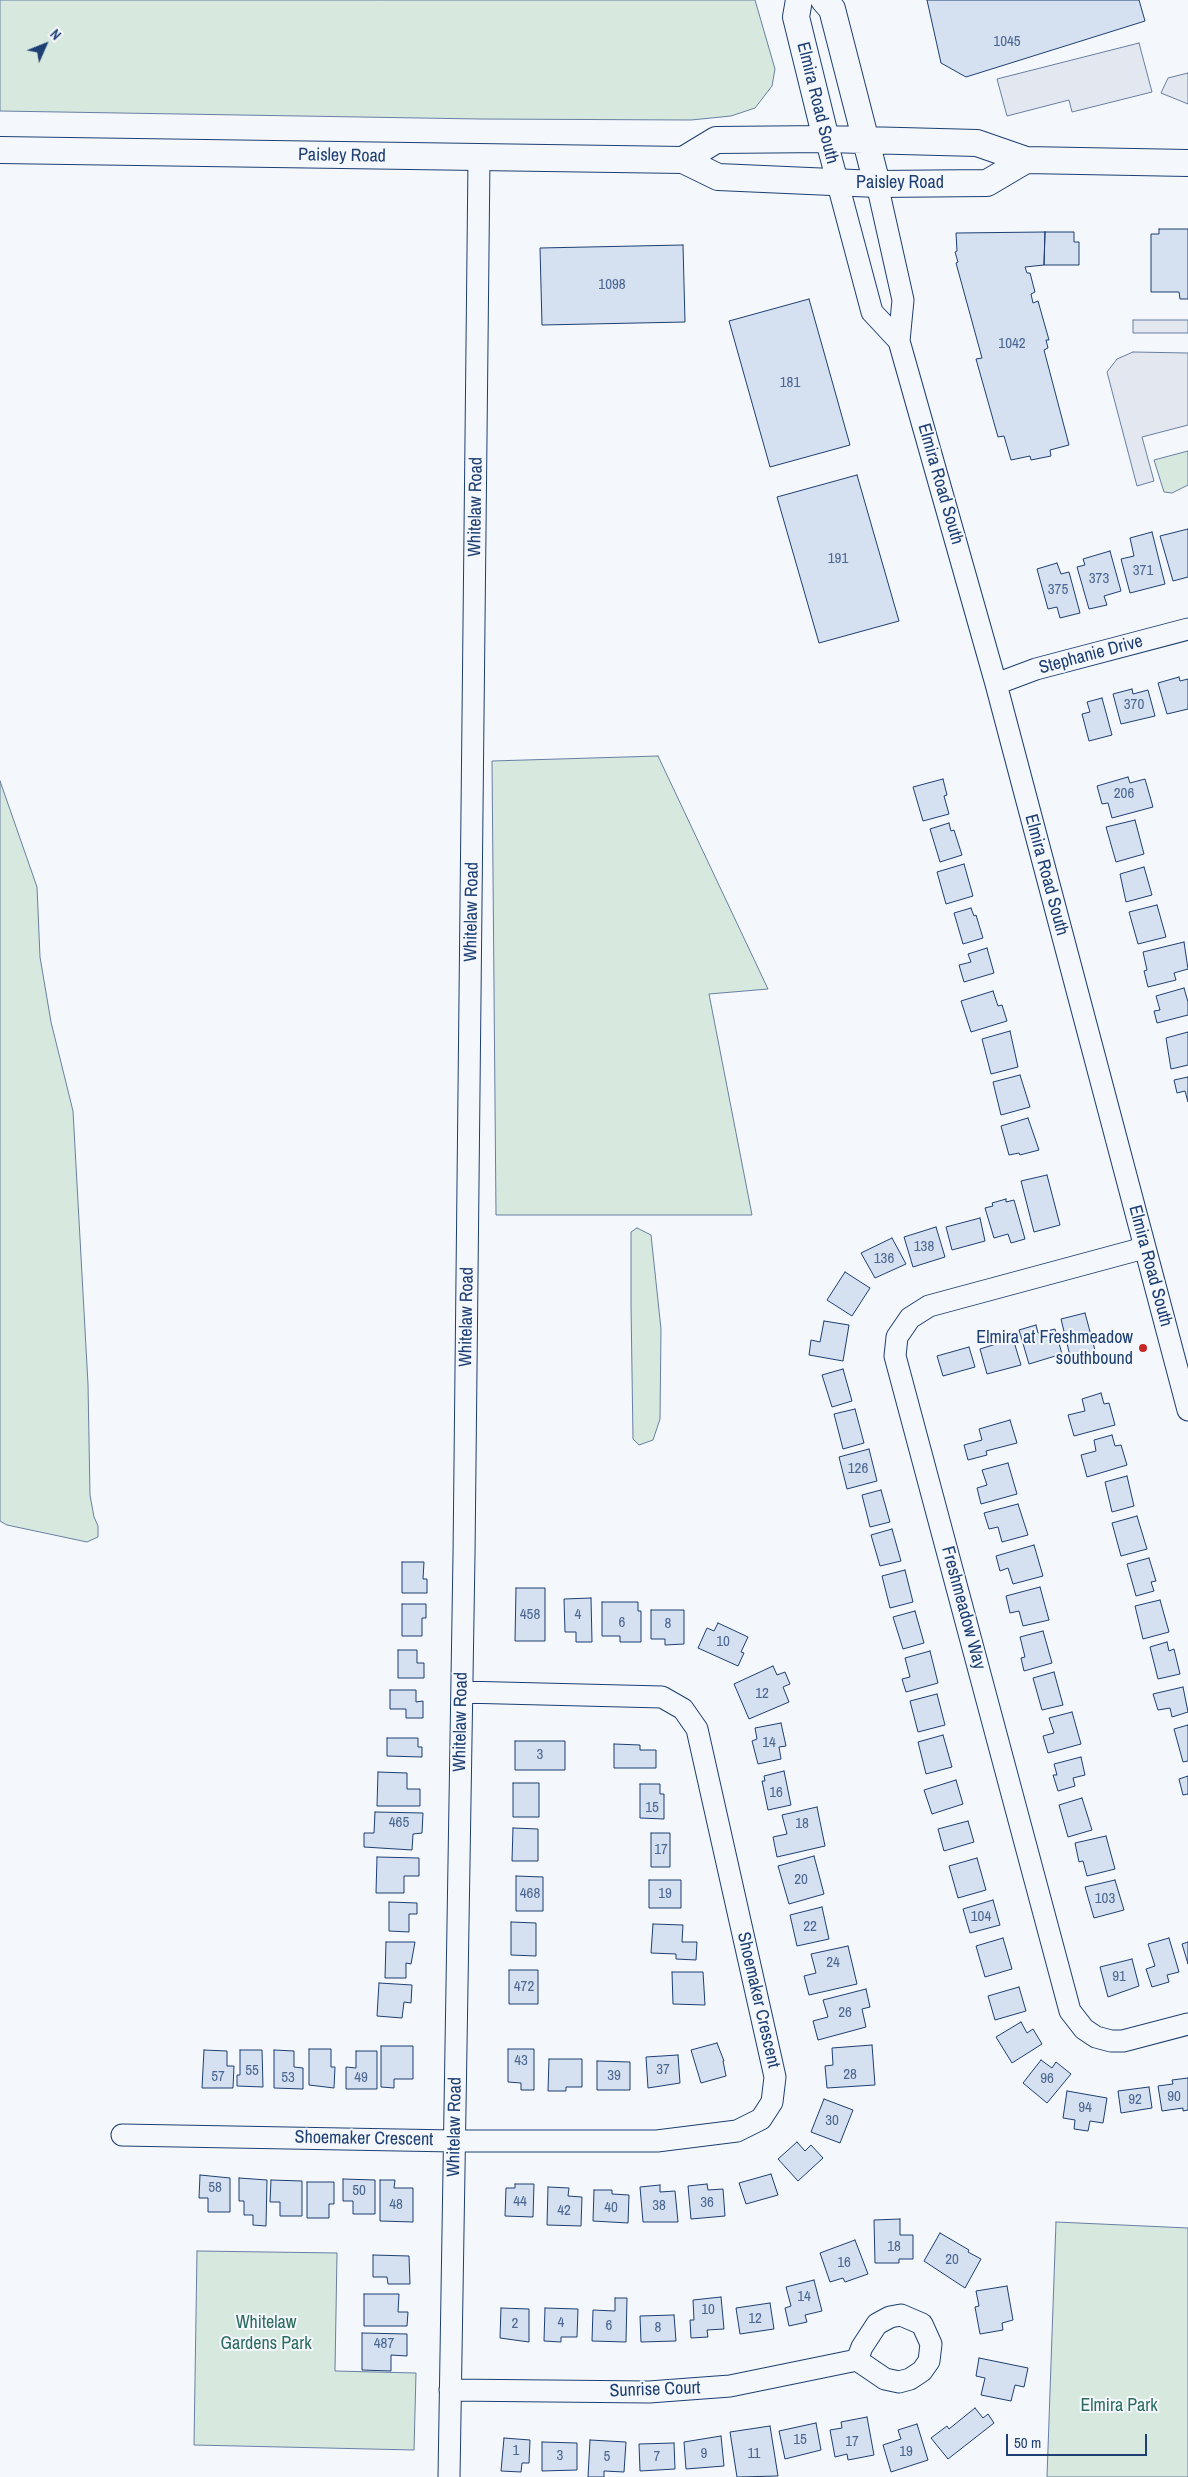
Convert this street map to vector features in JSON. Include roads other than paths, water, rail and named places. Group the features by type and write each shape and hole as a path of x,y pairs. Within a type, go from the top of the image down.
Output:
{"main road":[{"name":"Elmira Road South","path":"799,0 796,18 826,139"},
{"name":"Elmira Road South","path":"824,0 832,9 877,184"},
{"path":"683,160 716,140 826,139 977,143 1026,160 1188,163"},
{"name":"Paisley Road","path":"0,150 683,160 718,178 877,184 987,183 1026,160"}],"street":[{"name":"Elmira Road South","path":"826,139 836,183 872,312 899,341"},
{"name":"Whitelaw Road","path":"449,2477 462,1692 479,158"},
{"name":"Elmira Road South","path":"877,184 902,300 899,341 996,684 1188,1410"},
{"name":"Stephanie Drive","path":"996,684 1036,669 1188,629"},
{"name":"Freshmeadow Way","path":"1144,1248 929,1306 910,1318 898,1337 895,1356 1070,2011 1084,2029 1096,2038 1111,2041 1123,2041 1188,2024"},
{"name":"Shoemaker Crescent","path":"122,2135 454,2141 657,2141 737,2131 761,2119 772,2102 775,2077 697,1729 683,1709 662,1697 462,1692"},
{"name":"Sunrise Court","path":"450,2390 649,2392 730,2386 857,2360"}],"place":[{"name":"Elmira at Freshmeadow southbound","path":"1143,1348"}],"park label":[{"name":"Whitelaw Gardens Park","path":"266,2333"},
{"name":"Elmira Park","path":"1119,2406"}]}
